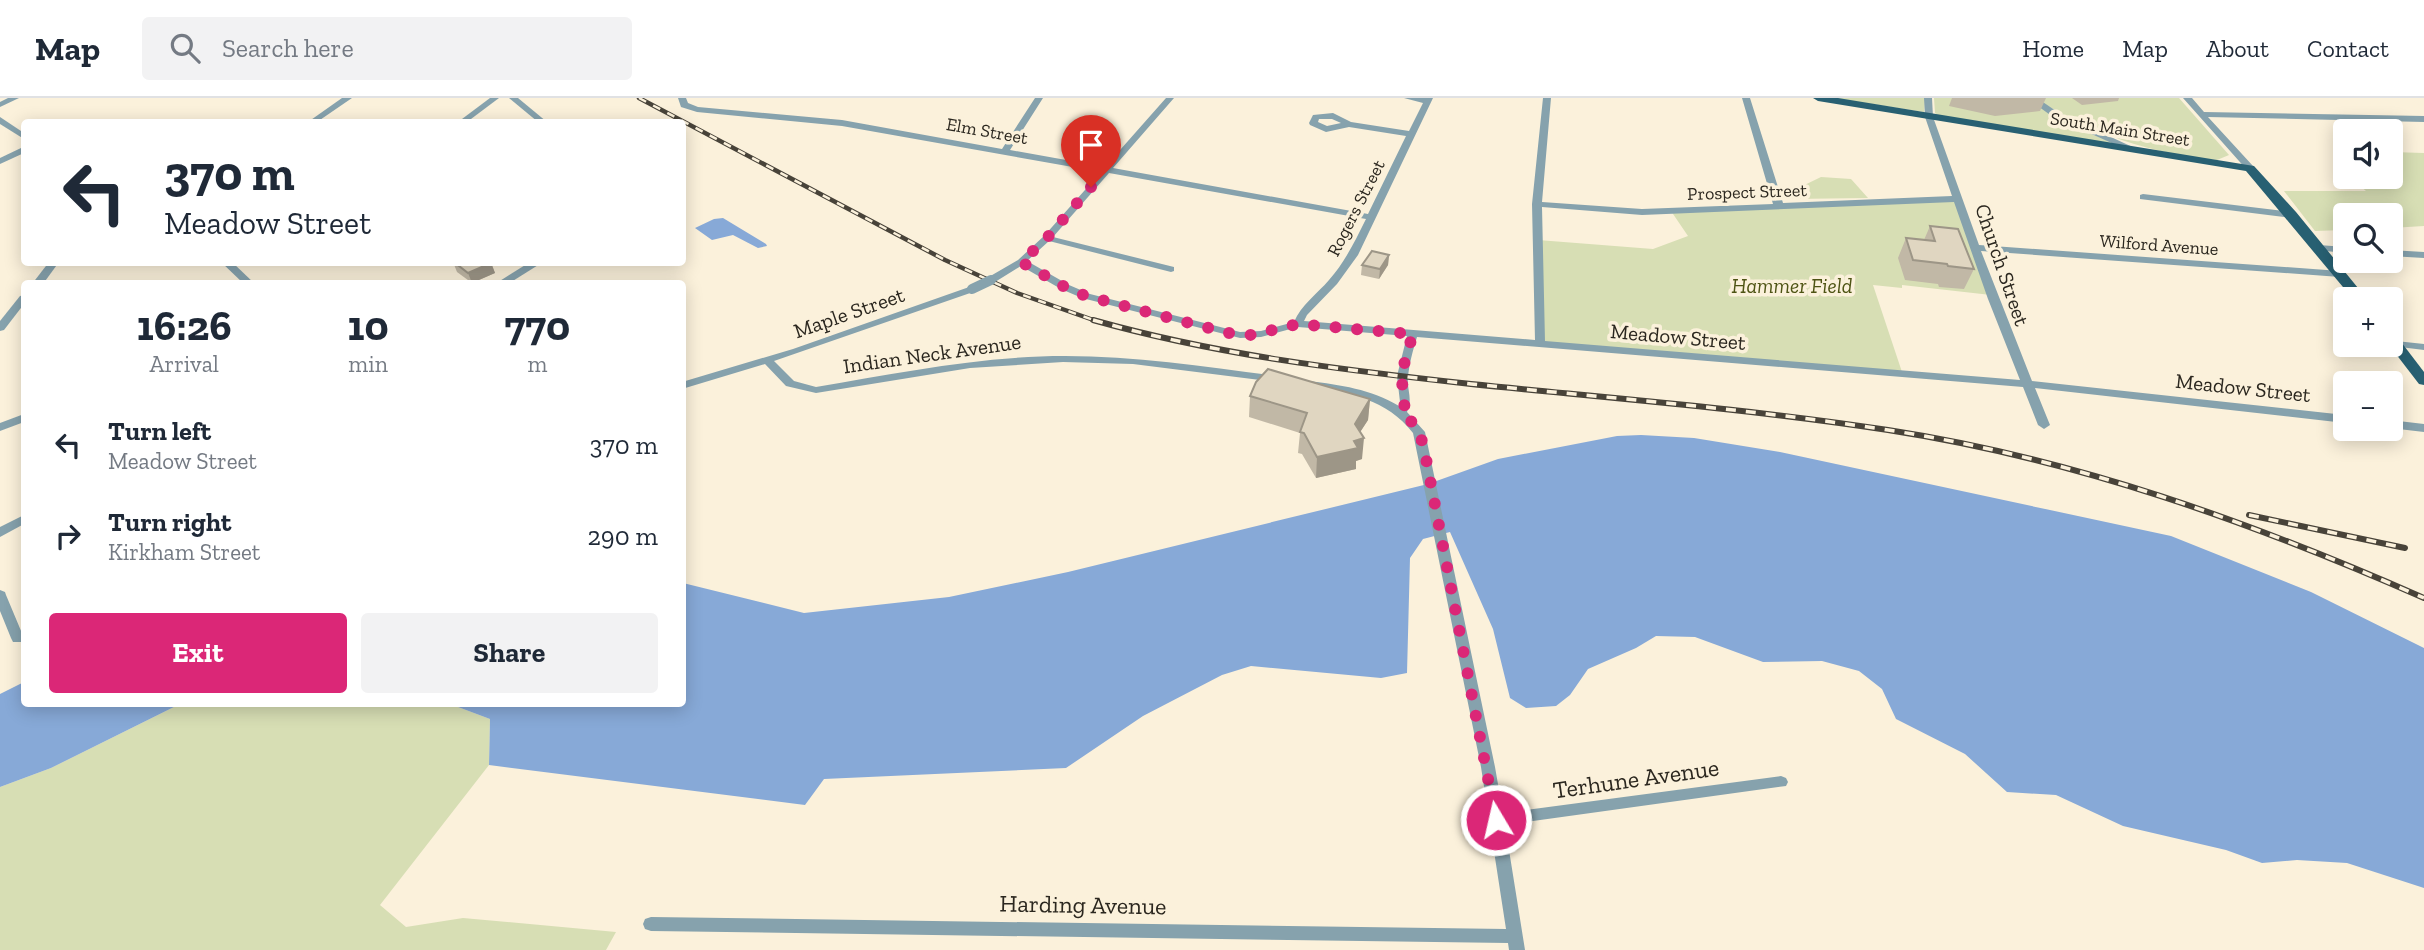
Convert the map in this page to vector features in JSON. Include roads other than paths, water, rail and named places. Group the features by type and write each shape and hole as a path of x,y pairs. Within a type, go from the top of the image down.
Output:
{"main road":[{"name":"South Main Street","path":"1818,98 2250,168"},
{"path":"2250,168 2350,287"},
{"path":"2403,354 2424,381"}],"street":[{"path":"0,105 15,98"},
{"path":"316,119 348,98"},
{"path":"466,119 495,98"},
{"path":"513,98 539,119"},
{"name":"Elm Street","path":"682,98 684,105 697,109 842,123 1006,150 1372,218"},
{"path":"1006,150 1039,98"},
{"name":"Maple Street","path":"686,385 767,360 991,280 1021,262 1047,238 1170,98"},
{"path":"1408,98 1428,99"},
{"path":"1540,345 1537,204 1547,98"},
{"path":"1745,98 1779,207"},
{"name":"Church Street","path":"1928,98 1929,117 1975,248 2025,384 2044,425"},
{"path":"2031,98 2056,115 2135,149"},
{"path":"2187,98 2250,168"},
{"name":"Rogers Street","path":"1298,324 1302,314 1333,282 1353,255 1428,99"},
{"path":"2201,114 2424,120"},
{"path":"0,120 21,135"},
{"path":"1349,124 1409,134"},
{"path":"0,161 21,151"},
{"path":"2143,197 2292,215"},
{"name":"Prospect Street","path":"1537,204 1630,212 1958,198"},
{"path":"1047,238 1171,269"},
{"name":"Wilford Avenue","path":"1975,248 2340,274"},
{"path":"2319,248 2333,249"},
{"path":"2403,254 2424,256"},
{"name":"Meadow Street","path":"1021,262 1086,296 1205,328 1252,335 1298,324 2025,384 2333,418"},
{"path":"40,280 51,266"},
{"path":"230,266 246,280"},
{"path":"507,280 531,266"},
{"path":"0,328 21,302"},
{"path":"1401,412 1406,402 1402,387 1403,367 1413,334"},
{"path":"2403,343 2424,347"},
{"name":"Indian Neck Avenue","path":"767,360 790,384 816,390 997,362 1063,359 1133,361 1341,388 1370,396 1401,412 1419,432 1496,820 1516,943"},
{"path":"0,427 21,419"},
{"path":"2403,426 2424,428"},
{"path":"0,533 21,521"},
{"path":"0,595 18,638"},
{"name":"Terhune Avenue","path":"1496,820 1781,782"},
{"name":"Harding Avenue","path":"651,924 1516,943"}],"water":[{"path":"723,218 767,246 758,248 733,235 712,240 695,228"},
{"path":"1617,436 1694,438 1780,452 2171,536 2311,592 2424,648 2424,888 2347,863 2297,860 2262,863 2226,850 2123,826 2056,795 2007,792 1965,754 1896,719 1882,689 1859,671 1822,661 1763,662 1695,637 1656,636 1588,669 1570,695 1556,706 1526,708 1510,698 1493,629 1450,532 1423,539 1410,558 1407,673 1381,678 1251,666 1222,675 1143,716 1066,768 824,779 805,805 489,765 490,719 458,707 686,707 686,584 804,613 949,597 1068,572 1428,484 1498,459"},
{"path":"21,684 21,707 174,707 51,768 0,787 0,694"}],"railway":[{"path":"639,98 679,119"},
{"path":"686,123 945,260 1017,293 1094,320"},
{"path":"1094,320 1186,343 1328,367 1784,416 1958,442 2027,458 2162,496 2294,544 2424,598"},
{"path":"1094,320 1099,322"},
{"path":"2249,515 2405,548"}],"park label":[{"name":"Hammer Field","path":"1792,286"}]}
